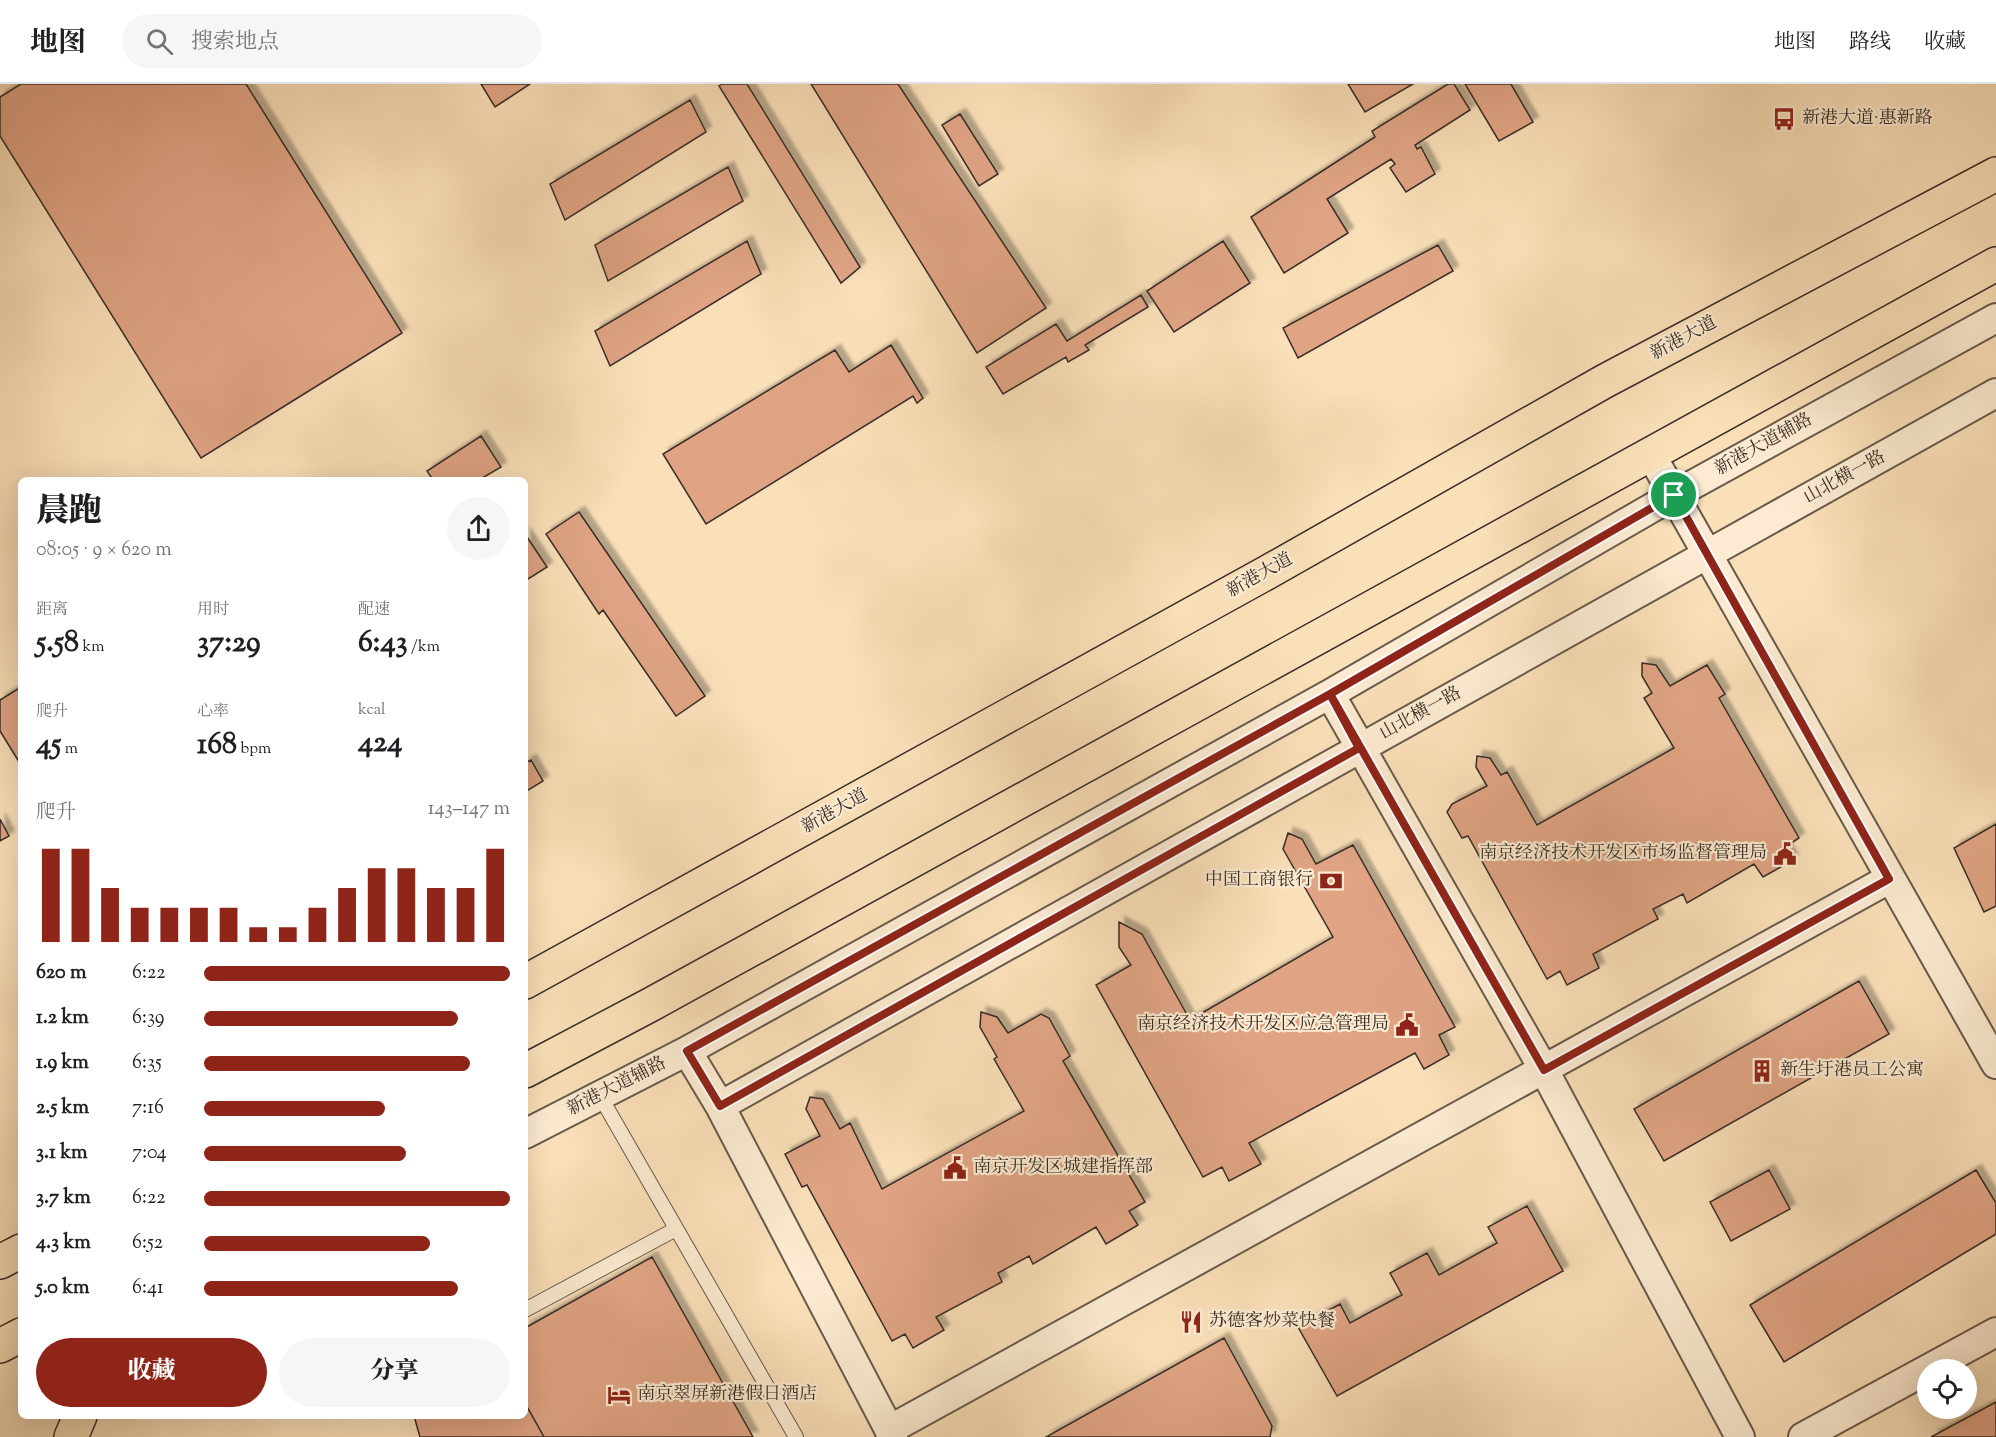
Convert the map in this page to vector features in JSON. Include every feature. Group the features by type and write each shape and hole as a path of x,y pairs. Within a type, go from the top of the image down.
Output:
{"main road":[{"name":"新港大道","path":"528,980 1247,583 1605,381 1996,174"},
{"path":"528,1069 650,1005 1996,264"},
{"path":"0,1262 18,1253"},
{"path":"0,1346 18,1337"},
{"path":"71,1437 79,1419"}],"street":[{"name":"新港大道辅路","path":"528,1132 687,1051 1330,694 1674,495 1996,318"},
{"name":"山北横一路","path":"720,1106 1996,393"},
{"path":"1650,453 1889,879 1996,1064"},
{"path":"1330,694 1544,1070 1740,1437"},
{"path":"687,1051 720,1106 891,1434 1889,879"},
{"path":"1803,1437 1996,1332"}],"lane":[{"path":"600,1096 796,1437"},
{"path":"528,1308 676,1229"}],"building":[{"path":"21,84 246,84 402,333 201,458 0,136 0,97"},
{"path":"481,84 530,84 495,107"},
{"path":"747,84 860,267 841,283 719,86"},
{"path":"811,84 898,84 1046,308 977,353"},
{"path":"1348,84 1413,84 1365,112"},
{"path":"1448,84 1454,84 1470,110 1415,145 1417,149 1421,147 1435,174 1406,192 1390,168 1395,164 1391,159 1327,199 1348,233 1284,273 1251,217 1375,137 1372,131"},
{"path":"1465,84 1511,84 1533,122 1499,141"},
{"path":"690,100 706,132 565,220 550,184"},
{"path":"960,114 998,174 979,186 942,125"},
{"path":"728,167 743,201 608,281 595,245"},
{"path":"747,241 761,274 610,366 595,331"},
{"path":"1223,241 1250,283 1174,332 1147,291"},
{"path":"1438,245 1453,271 1298,358 1283,328"},
{"path":"1141,295 1148,307 1085,345 1089,350 1068,362 1066,357 1003,394 986,367 1056,324 1067,341"},
{"path":"891,345 923,398 917,403 913,396 706,524 663,454 835,350 849,372"},
{"path":"481,436 501,467 484,477 431,477 427,471"},
{"path":"579,512 705,696 676,716 603,610 599,614 546,534"},
{"path":"528,538 547,567 528,579"},
{"path":"1642,663 1656,665 1670,686 1707,665 1725,694 1719,698 1799,838 1785,847 1793,860 1763,877 1754,864 1687,903 1683,894 1653,909 1658,919 1593,954 1599,968 1567,985 1560,971 1547,979 1468,836 1462,838 1447,812 1452,804 1487,786 1476,767 1477,756 1490,758 1501,775 1507,772 1537,825 1674,748 1644,698 1652,693 1642,676"},
{"path":"18,689 18,760 0,731 0,700"},
{"path":"531,760 543,781 528,790 528,762"},
{"path":"0,819 9,836 0,841"},
{"path":"1996,824 1996,906 1984,912 1954,848"},
{"path":"1288,833 1302,839 1316,864 1353,845 1455,1027 1439,1035 1449,1055 1424,1069 1415,1053 1249,1143 1261,1164 1229,1181 1222,1167 1203,1177 1096,985 1131,965 1119,947 1119,922 1142,934 1190,1020 1333,937 1283,849"},
{"name":"新生圩港员工公寓","path":"1859,981 1889,1034 1664,1161 1634,1109"},
{"path":"981,1012 997,1017 1008,1033 1041,1014 1049,1018 1070,1056 1063,1061 1145,1202 1129,1211 1138,1225 1106,1244 1096,1227 1033,1264 1029,1256 998,1273 1002,1282 936,1317 944,1330 913,1348 905,1334 892,1341 807,1185 802,1187 785,1154 820,1136 806,1109 810,1097 823,1099 840,1129 850,1123 882,1189 1024,1111 994,1059 997,1057 980,1027"},
{"path":"1769,1170 1790,1209 1731,1241 1710,1202"},
{"path":"1976,1170 1996,1203 1996,1234 1784,1362 1750,1305"},
{"path":"1527,1206 1563,1271 1337,1396 1298,1327 1340,1304 1350,1323 1402,1295 1390,1273 1427,1253 1439,1275 1497,1243 1488,1227"},
{"path":"652,1257 753,1437 544,1437 528,1408 528,1326"},
{"path":"1224,1338 1272,1426 1270,1437 1046,1437"},
{"path":"1996,1402 1996,1437 1931,1437 1964,1419 1977,1419 1977,1412"},
{"path":"528,1408 544,1437 420,1437 415,1419 528,1419"}],"place":[{"name":"新港大道·惠新路","path":"1784,119"},
{"name":"南京经济技术开发区市场监督管理局","path":"1785,854"},
{"name":"中国工商银行","path":"1331,881"},
{"name":"南京经济技术开发区应急管理局","path":"1407,1025"},
{"name":"新生圩港员工公寓","path":"1762,1071"},
{"name":"南京开发区城建指挥部","path":"955,1168"},
{"name":"苏德客炒菜快餐","path":"1191,1322"},
{"name":"南京翠屏新港假日酒店","path":"619,1395"}],"route":[{"path":"1674,495 1330,694 1359,748 720,1106 687,1051 1330,694 1544,1070 1889,879 1674,495"}]}
